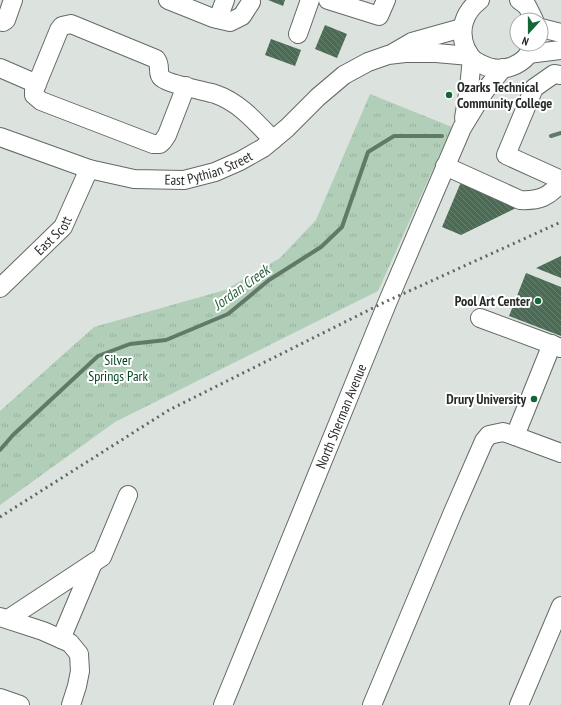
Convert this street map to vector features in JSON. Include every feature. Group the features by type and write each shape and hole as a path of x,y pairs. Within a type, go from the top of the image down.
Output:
{"street":[{"path":"0,21 3,22 6,20 13,0"},
{"path":"168,0 230,22 242,16 251,2"},
{"path":"218,19 225,0"},
{"path":"298,34 310,0"},
{"path":"328,0 379,16 386,0"},
{"path":"480,0 472,6 465,16 462,28 463,41 471,57 487,67 503,68 512,67 524,60 529,52"},
{"path":"186,86 167,135 160,144 153,144 41,101 34,95 59,30 66,24 71,24 156,59 159,64 159,73 162,79 216,94 230,101 254,119 273,140"},
{"name":"East Pythian Street","path":"0,137 89,169 134,179 184,180 215,172 264,148 318,97 344,75 368,62 388,55 412,42 462,28"},
{"path":"549,30 561,33"},
{"path":"549,50 561,50"},
{"name":"East Pythian Street","path":"388,55 436,53 471,57"},
{"name":"North Sherman Avenue","path":"462,128 469,88 471,57"},
{"path":"0,68 37,84"},
{"name":"North Sherman Avenue","path":"223,705 388,301 445,166 462,128 484,92 503,68"},
{"path":"445,166 520,200 543,197 552,192 561,181 506,155 534,88 554,74 561,75"},
{"name":"East Scott","path":"0,288 63,227 89,169"},
{"path":"480,318 556,346 515,436"},
{"path":"372,705 450,519 484,442 489,435 502,432 561,453"},
{"path":"4,618 102,557 128,495"},
{"path":"61,639 93,563"},
{"path":"519,705 561,606"},
{"path":"4,618 43,631 70,643 80,654 80,671 71,705"},
{"path":"0,698 20,705"}],"green space":[{"name":"Silver Springs Park","path":"370,94 452,127 378,291 115,422 0,505 0,411 94,327 225,290 280,258 316,220"}],"building":[{"path":"268,0 285,0 283,6"},
{"path":"325,25 347,34 337,58 315,49"},
{"path":"271,39 301,50 295,66 265,55"},
{"path":"461,182 518,207 461,235 442,227"},
{"path":"561,256 561,278 536,268"},
{"name":"Pool Art Center","path":"526,273 561,287 561,336 509,316"}],"waterway":[{"name":"Jordan Creek","path":"551,136 561,133"},
{"name":"Jordan Creek","path":"0,450 13,435 98,356 130,344 166,340 228,314 269,280 321,247 342,227 368,152 394,136 442,136"}],"railway":[{"path":"0,517 169,410 385,302 561,222"}],"place":[{"name":"Ozarks Technical Community College","path":"449,95"},
{"name":"Pool Art Center","path":"538,301"},
{"name":"Drury University","path":"534,399"}]}
